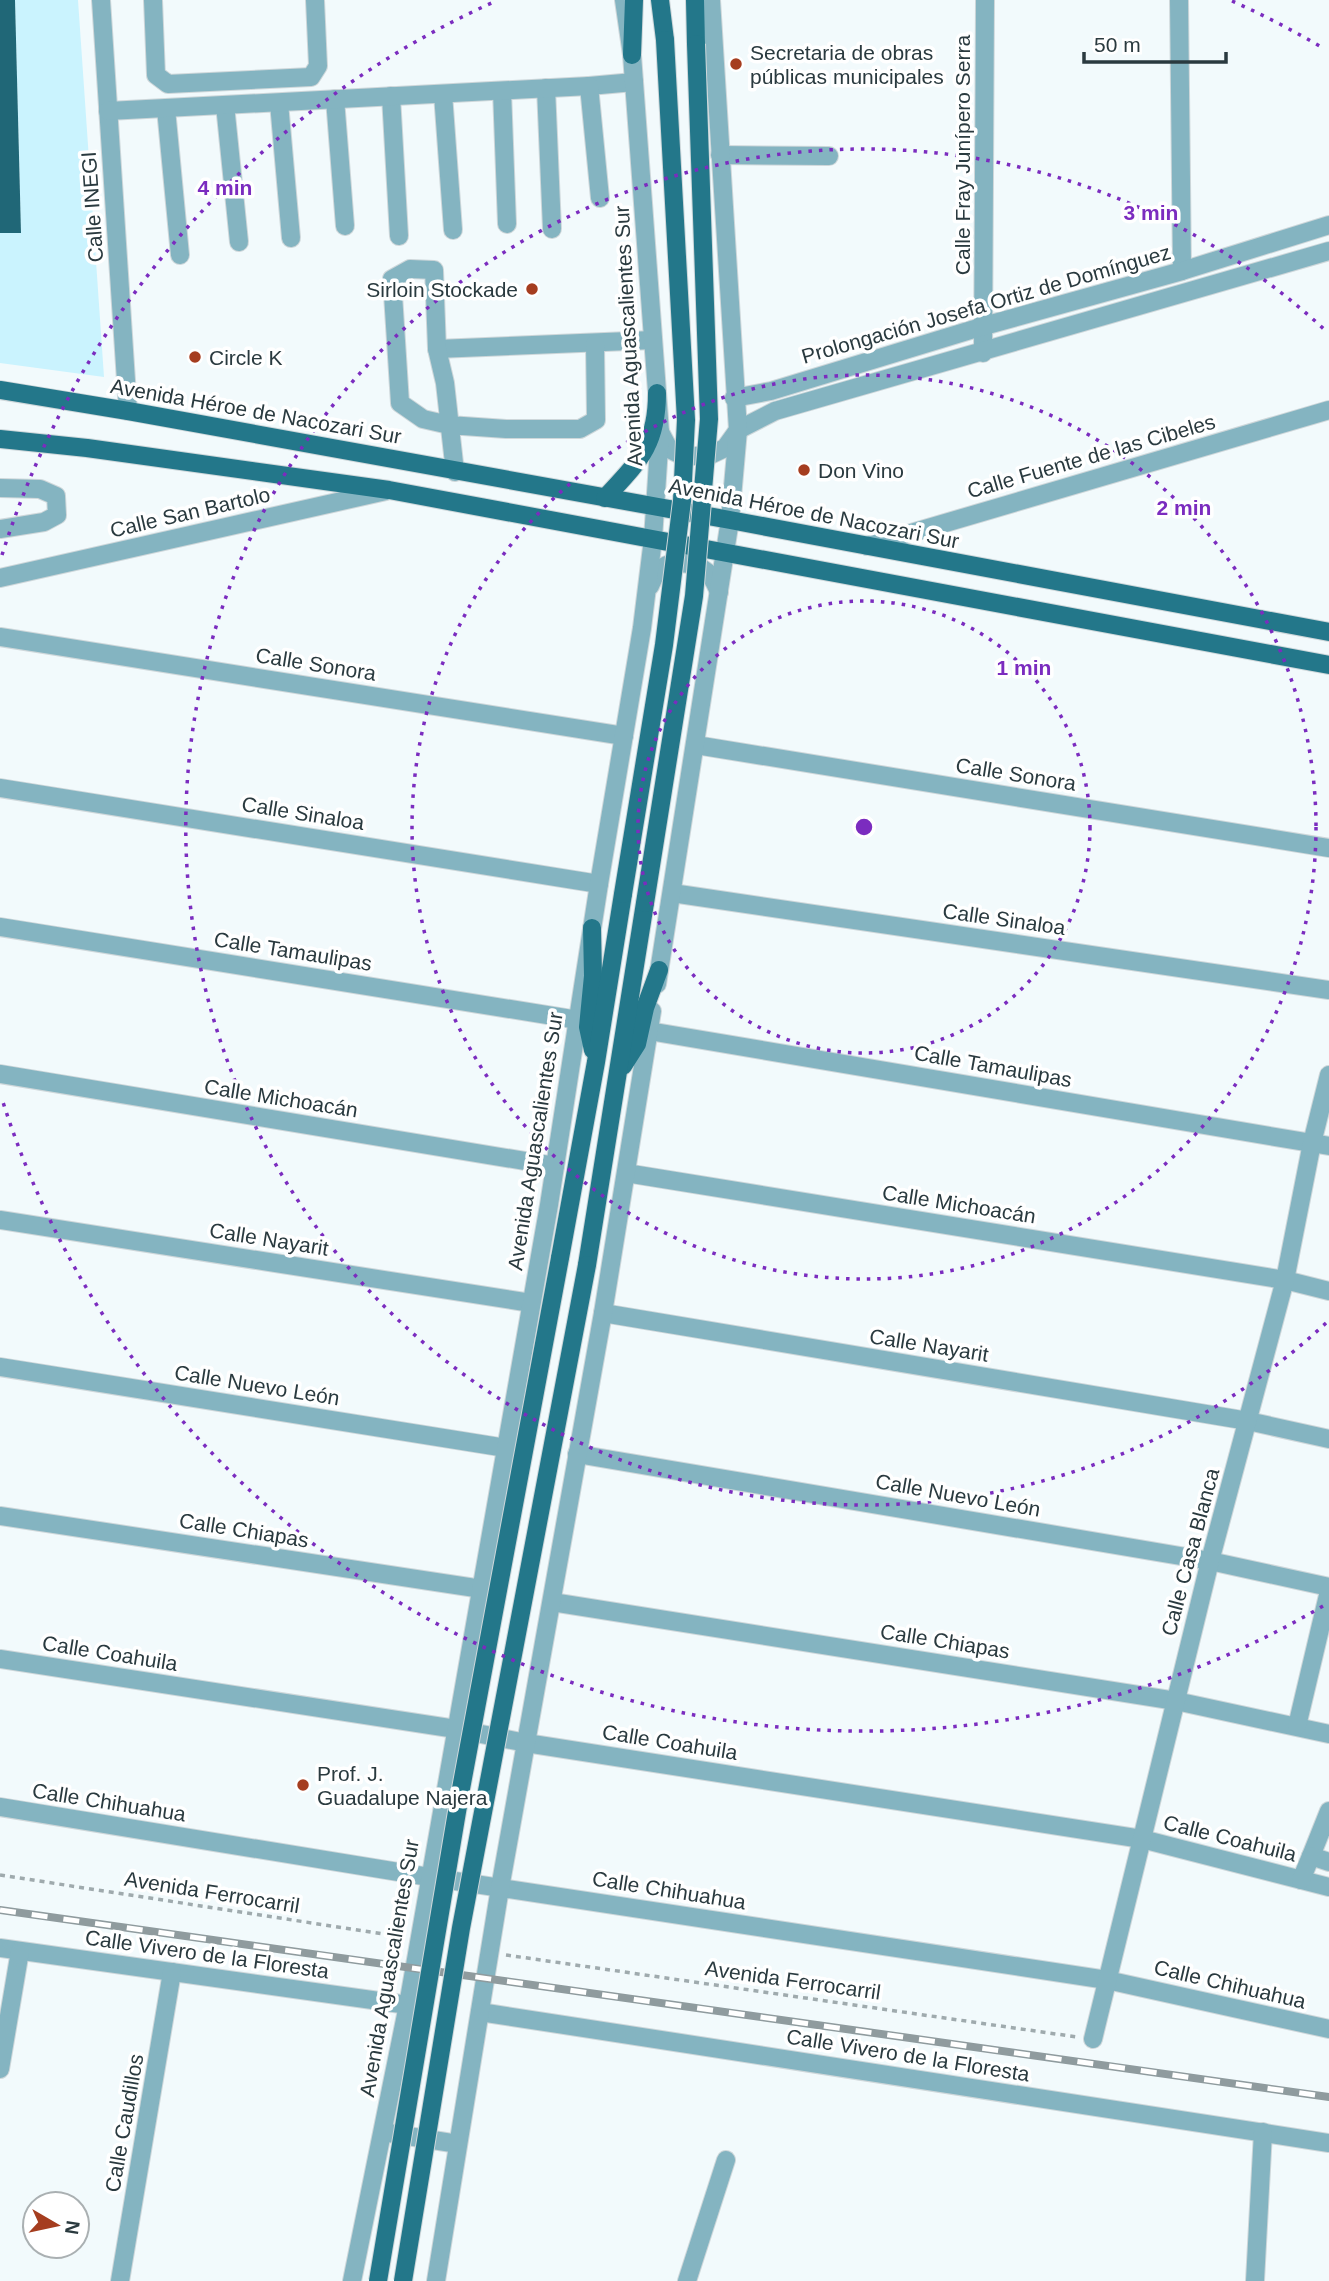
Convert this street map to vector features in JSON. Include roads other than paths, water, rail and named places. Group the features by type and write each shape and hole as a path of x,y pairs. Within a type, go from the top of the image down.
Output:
{"main road":[{"path":"632,55 634,0"},
{"name":"Avenida Aguascalientes Sur","path":"378,2281 460,1794 596,1062 664,645 682,501 686,420 665,40 660,0"},
{"path":"402,2281 461,1928 587,1265 694,596 709,419 695,0"},
{"name":"Avenida Héroe de Nacozari Sur","path":"0,390 730,520 1329,632"},
{"path":"604,498 645,452 655,424 657,393"},
{"path":"0,439 87,448 390,490 1329,665"},
{"path":"592,928 593,976 588,1027 596,1062"},
{"path":"619,1072 637,1044 645,1008 659,970"}],"street":[{"name":"Calle INEGI","path":"101,0 128,411"},
{"path":"153,0 156,75 169,84 311,77 318,66 315,0"},
{"name":"Avenida Aguascalientes Sur","path":"352,2281 408,2005 555,1166 647,590 657,507 660,432 632,55 624,0"},
{"path":"436,2281 500,1888 603,1313 730,520 737,430 711,0"},
{"name":"Calle Fray Junípero Serra","path":"984,353 985,0"},
{"path":"1179,0 1182,271"},
{"path":"108,111 634,82"},
{"path":"589,86 600,198"},
{"path":"546,88 552,229"},
{"path":"502,91 507,223"},
{"path":"443,94 453,230"},
{"path":"391,96 399,236"},
{"path":"335,99 345,226"},
{"path":"279,103 291,237"},
{"path":"225,105 239,242"},
{"path":"166,108 180,255"},
{"path":"720,155 829,156"},
{"name":"Prolongación Josefa Ortiz de Domínguez","path":"734,398 771,391 984,326 1182,271 1329,225"},
{"path":"660,432 669,449 676,453 683,456 708,456 725,447 737,430 775,411 984,353 1329,251"},
{"path":"455,471 449,425 445,383 437,349 434,270 410,269 392,279 400,403 423,419 449,425 506,429 580,429 596,420 595,344"},
{"path":"437,349 653,340"},
{"name":"Calle Fuente de las Cibeles","path":"867,546 1329,410"},
{"path":"0,488 40,489 56,496 57,515 44,522 0,529"},
{"name":"Calle San Bartolo","path":"0,578 390,490"},
{"path":"647,590 656,573 664,566 677,563 701,568 710,574 719,592"},
{"name":"Calle Sonora","path":"0,637 624,736"},
{"name":"Calle Sonora","path":"696,745 1329,848"},
{"name":"Calle Sinaloa","path":"0,788 599,884"},
{"name":"Calle Sinaloa","path":"672,893 1329,990"},
{"name":"Calle Tamaulipas","path":"0,927 578,1020"},
{"name":"Calle Tamaulipas","path":"649,1031 1321,1144"},
{"name":"Calle Michoacán","path":"0,1074 555,1166"},
{"name":"Calle Casa Blanca","path":"1093,2039 1210,1561 1321,1144 1329,1076"},
{"name":"Calle Michoacán","path":"625,1173 1285,1280 1329,1291"},
{"name":"Calle Nayarit","path":"0,1220 531,1303"},
{"name":"Calle Nayarit","path":"603,1313 1248,1421 1329,1439"},
{"name":"Calle Nuevo León","path":"0,1367 506,1448"},
{"name":"Calle Nuevo León","path":"578,1454 1210,1561 1329,1589"},
{"name":"Calle Chiapas","path":"0,1516 482,1589"},
{"path":"1297,1726 1329,1589"},
{"name":"Calle Chiapas","path":"552,1602 1176,1701 1329,1734"},
{"name":"Calle Coahuila","path":"0,1659 1142,1839 1329,1887"},
{"name":"Calle Chihuahua","path":"0,1807 429,1877 1107,1980 1329,2029"},
{"path":"1301,1880 1329,1811"},
{"path":"1311,1856 1329,1862"},
{"name":"Calle Vivero de la Floresta","path":"0,1948 408,2005"},
{"path":"0,2069 20,1951"},
{"name":"Calle Caudillos","path":"120,2281 172,1972"},
{"name":"Calle Vivero de la Floresta","path":"480,2012 1329,2143"},
{"path":"382,2132 458,2144"},
{"path":"1255,2281 1264,2132"},
{"path":"687,2281 726,2160"}],"railway":[{"path":"0,1910 1329,2097"}],"place":[{"name":"Secretaria de obras públicas municipales","path":"736,64"},
{"name":"Sirloin Stockade","path":"532,289"},
{"name":"Circle K","path":"195,357"},
{"name":"Don Vino","path":"804,470"},
{"name":"Prof. J. Guadalupe Najera","path":"303,1785"}]}
